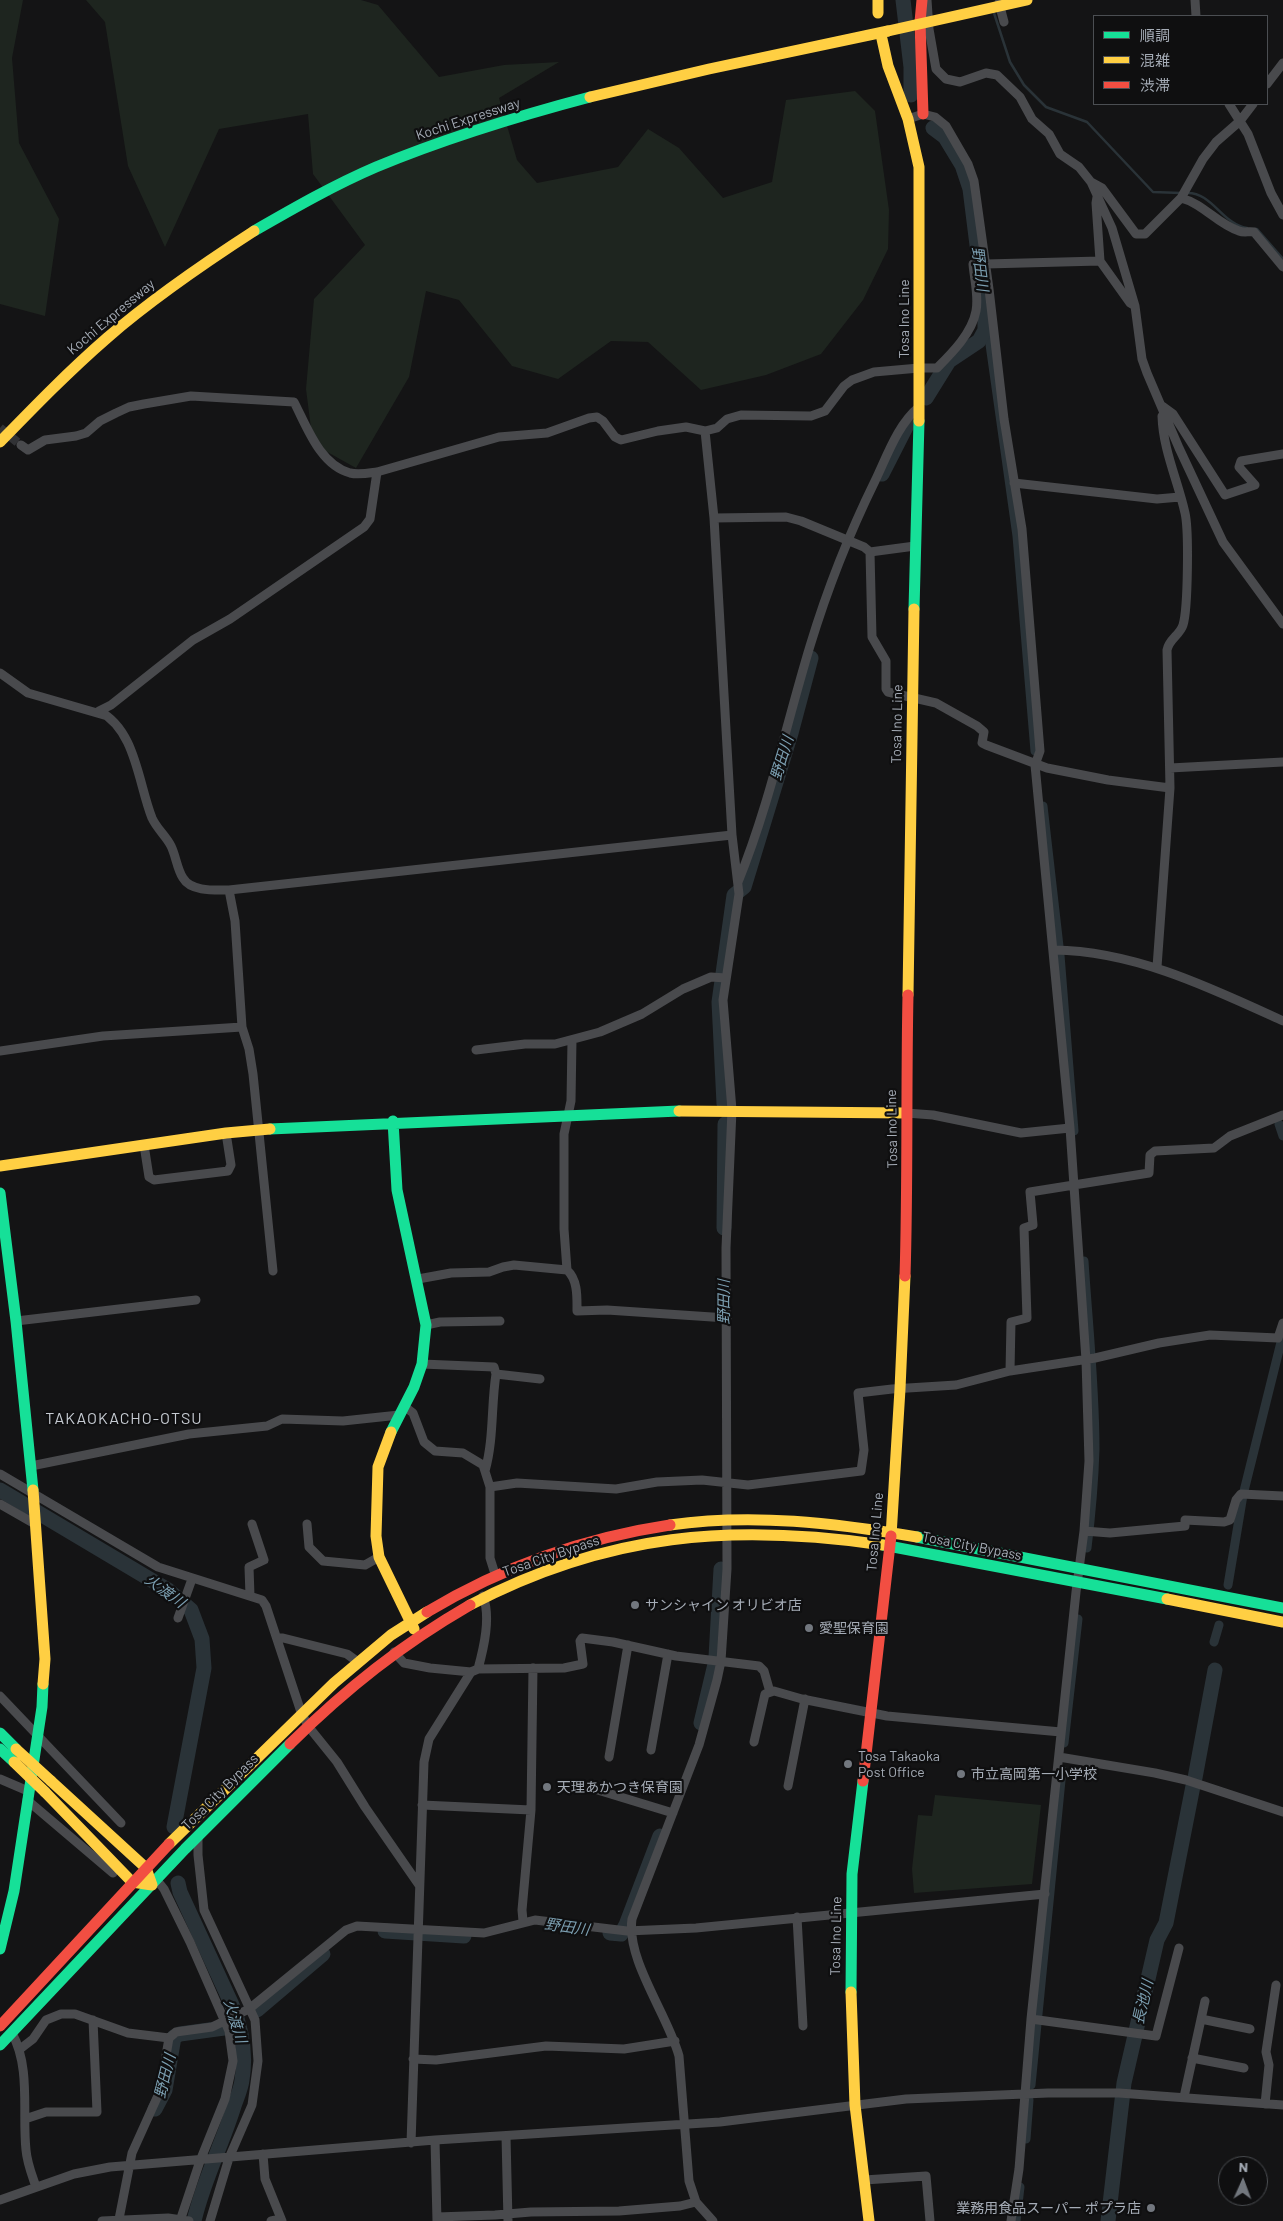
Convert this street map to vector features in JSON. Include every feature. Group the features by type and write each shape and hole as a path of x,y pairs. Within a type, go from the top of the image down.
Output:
{"main road":[{"path":"878,0 878,13"},
{"path":"922,0 920,22 923,114"},
{"name":"Kochi Expressway","path":"0,442 44,397 108,337 176,283 250,234 370,170 417,151 485,128 573,102 885,35 1027,0"},
{"name":"Tosa Ino Line","path":"869,2221 855,2105 850,1960 852,1874 891,1532 900,1389 908,1189 906,1113 912,697 919,407 920,184 917,150 908,119 891,74 885,35"},
{"path":"0,1166 226,1133 393,1122 732,1110 906,1113"},
{"path":"393,1122 397,1190 418,1279 426,1325 422,1364 414,1387 385,1444 378,1467 376,1536 379,1557 418,1635"},
{"path":"0,1193 31,1466 45,1659 37,1734 14,1891 0,1949"},
{"name":"Tosa City Bypass","path":"2,2019 192,1820 301,1712 358,1662 410,1622 447,1600 495,1574 555,1551 617,1534 681,1523 726,1520 784,1520 891,1532 1283,1608"},
{"name":"Tosa City Bypass","path":"0,2046 197,1837 308,1726 349,1688 418,1635 483,1596 528,1576 594,1555 645,1543 725,1534 783,1534 889,1546 1283,1622"},
{"path":"0,1733 158,1878"},
{"path":"0,1749 45,1792 132,1882 158,1878"},
{"path":"2,2019 12,2033"}],"street":[{"path":"927,0 929,29 936,70 946,79 960,82 986,73 996,75 1020,97 1032,119 1049,134 1060,154 1079,167 1091,182 1112,228 1135,306 1142,359 1161,406 1223,542 1283,624"},
{"path":"998,0 1004,22"},
{"path":"1195,0 1196,15"},
{"path":"1268,83 1283,63"},
{"path":"1230,105 1248,134 1271,193 1283,215"},
{"path":"1091,182 1102,188 1136,234 1145,234 1182,198 1203,159 1216,142 1240,122 1252,105"},
{"path":"908,119 923,114 935,117 946,126 968,164 974,181 1004,419 1022,529 1040,751 1035,765 1044,876 1058,950 1089,1359 1088,1532 1077,1582 1045,1894 1035,2020 1011,2221"},
{"path":"1097,196 1100,261 1130,303 1135,306"},
{"path":"1182,198 1197,203 1218,220 1234,229 1242,232 1254,232 1283,267"},
{"path":"21,445 28,450 45,440 86,433 100,421 130,407 191,396 240,400 273,399 294,402 313,437 332,464 350,473 378,472 498,437 547,433 588,418 597,417 604,421 615,437 621,440 658,430 686,428 705,430 717,428 727,419 741,414 811,416 825,411 844,386 852,380 874,372 937,368 954,351 968,329 976,311 973,264 985,261 1100,261"},
{"path":"1161,406 1173,414 1225,495 1255,485 1239,466 1241,460 1283,454"},
{"path":"1157,968 1170,788 1167,650 1168,643 1184,624 1187,526 1169,455 1161,406"},
{"path":"626,1931 632,1919 669,1811 699,1745 721,1661 727,1569 725,1534 727,1483 725,1318 732,1110 721,977 738,888 824,602 898,434 910,414 919,407"},
{"path":"705,430 714,518 732,835 738,888"},
{"path":"378,472 370,519 364,527 230,619 193,640 111,705 99,711 109,716 122,734 136,763 152,817 159,831 170,844 183,879 197,888 229,890 732,835"},
{"path":"1014,483 1157,499 1180,497"},
{"path":"714,518 786,517 852,542 870,552 915,546"},
{"path":"870,552 872,637 886,661 886,689 888,692 936,703 984,732 982,743 986,746 1035,765 1108,780 1170,788"},
{"path":"0,673 28,693 109,716"},
{"path":"1170,768 1283,762"},
{"path":"229,890 235,921 242,1028 249,1049 253,1074 257,1130 267,1204 273,1271"},
{"path":"1058,950 1096,953 1157,968 1218,992 1283,1021"},
{"path":"476,1050 525,1044 555,1044 600,1032 633,1018 683,989 721,977"},
{"path":"0,1051 103,1036 242,1028"},
{"path":"567,1270 564,1229 564,1134 571,1101 572,1040"},
{"path":"906,1113 933,1115 1021,1133 1070,1128"},
{"path":"1010,1371 1011,1322 1027,1318 1024,1228 1033,1225 1030,1192 1149,1173 1150,1155 1155,1151 1214,1148 1230,1136 1283,1115"},
{"path":"144,1145 149,1177 154,1180 228,1171 231,1166 226,1133"},
{"path":"418,1279 451,1273 489,1272 503,1266 514,1265 567,1270 572,1275 578,1311 607,1310 725,1318"},
{"path":"16,1321 196,1300"},
{"path":"426,1325 440,1322 500,1321"},
{"path":"490,1487 516,1483 616,1489 657,1482 702,1480 748,1485 861,1471 864,1450 858,1394 956,1385 1010,1371 1089,1359 1159,1343 1210,1335 1278,1338 1283,1323"},
{"path":"422,1364 494,1367 496,1374 492,1402 491,1450 485,1472"},
{"path":"496,1374 540,1379"},
{"path":"31,1466 189,1434 267,1426 282,1420 344,1421 402,1411 414,1413 424,1442 435,1450 463,1453 483,1465 490,1487 490,1558 495,1574"},
{"path":"0,1474 158,1567 262,1600 266,1606 301,1712 308,1726 337,1762 365,1807 419,1885"},
{"path":"1088,1532 1110,1533 1184,1526 1185,1520 1224,1522 1230,1520 1236,1500 1241,1494 1283,1496"},
{"path":"0,1505 34,1521"},
{"path":"250,1596 249,1567 264,1560 252,1524"},
{"path":"307,1524 309,1547 323,1561 365,1565 379,1557"},
{"path":"178,1618 192,1579"},
{"path":"411,2143 424,1762 429,1739 475,1670 483,1653 487,1607 483,1596"},
{"path":"277,1638 284,1638 347,1654 358,1662"},
{"path":"394,1652 404,1663 430,1668 475,1670 564,1668 583,1664 580,1641 582,1638 628,1645 668,1654 759,1666 764,1671 770,1692"},
{"path":"609,1757 628,1645"},
{"path":"651,1750 668,1654"},
{"path":"523,1921 522,1910 531,1810 533,1668"},
{"path":"754,1742 765,1694 770,1692 887,1716 1061,1732"},
{"path":"0,1696 121,1823"},
{"path":"788,1786 805,1699"},
{"path":"1059,1757 1186,1780 1283,1812"},
{"path":"0,1779 27,1795 113,1873"},
{"path":"578,1784 669,1811"},
{"path":"422,1805 531,1810"},
{"path":"197,1837 204,1910 248,2010 255,2020 258,2061 252,2105 226,2158 210,2221"},
{"path":"102,2221 183,2220 201,2161 225,2099 233,2061 226,2021 158,1878"},
{"path":"115,2220 132,2153 160,2091 169,2038 176,2032 212,2027 248,2010 346,1930 357,1926 466,1936 484,1933 523,1921 535,1920 626,1931 696,1928 1045,1894"},
{"path":"797,1917 803,2026"},
{"path":"626,1931 675,2041 679,2056 688,2181 696,2202 713,2221"},
{"path":"1035,2020 1156,2036 1179,1948"},
{"path":"1265,2104 1269,2065 1266,2052 1276,1986"},
{"path":"1184,2097 1205,2001"},
{"path":"20,2049 33,2039 46,2020 60,2014 75,2014 128,2033 169,2038"},
{"path":"1201,2019 1250,2029"},
{"path":"25,2119 46,2112 97,2112 92,2020"},
{"path":"12,2033 20,2049 23,2068 26,2151 36,2187"},
{"path":"414,2059 445,2060 546,2046 624,2048 675,2041"},
{"path":"1192,2058 1244,2068"},
{"path":"0,2200 74,2174 130,2165 201,2161 436,2140 767,2118 906,2099 1025,2094 1123,2093 1283,2105"},
{"path":"506,2136 508,2217"},
{"path":"436,2140 437,2219 495,2215 508,2217 580,2211 636,2210 680,2206 696,2202"},
{"path":"263,2154 265,2179 282,2220 271,2221"},
{"path":"864,2180 926,2176 930,2221"},
{"path":"580,2211 581,2221"}],"shaded area":[{"path":"0,0 23,0 12,58 19,143 59,219 45,316 0,304"},
{"path":"86,0 361,0 378,5 439,77 504,65 559,62 499,98 517,160 537,183 618,167 648,129 679,148 723,198 772,182 786,100 855,91 875,111 889,210 888,249 863,300 821,354 766,375 701,390 648,342 611,341 558,379 512,366 459,300 426,291 409,377 356,468 313,444 306,389 314,299 365,245 313,174 308,114 219,129 165,247 128,166 105,22"},
{"path":"935,1795 1041,1805 1032,1884 914,1893 912,1869 918,1815 932,1816"}],"waterway":[{"name":"野田川","path":"903,0 911,67 911,95"},
{"path":"994,13 1010,62 1024,85 1046,107 1087,122 1153,192 1181,193"},
{"name":"野田川","path":"926,398 949,361 979,341 985,330 985,309 970,189 962,165 945,137 933,128"},
{"path":"1187,193 1203,197 1231,221 1247,228"},
{"path":"1255,229 1283,259"},
{"path":"985,309 1017,536 1035,751"},
{"name":"野田川","path":"882,474 907,425"},
{"name":"野田川","path":"724,1104 719,1002 734,895 744,887 791,733 811,658"},
{"path":"1043,806 1060,955 1074,1131"},
{"name":"野田川","path":"724,1228 725,1124"},
{"path":"1279,1124 1283,1136"},
{"path":"1084,1261 1095,1425 1092,1498 1087,1548"},
{"path":"1244,1491 1283,1334"},
{"name":"火渡川","path":"0,1490 168,1590 191,1610 202,1639 204,1668 174,1827"},
{"path":"1228,1585 1243,1495"},
{"name":"野田川","path":"716,1657 721,1569"},
{"path":"1064,1743 1078,1619"},
{"path":"1214,1642 1219,1625"},
{"name":"野田川","path":"701,1723 715,1664"},
{"name":"長池川","path":"1195,1778 1215,1670"},
{"path":"1031,2085 1062,1770"},
{"name":"長池川","path":"1108,2221 1124,2083 1157,1940 1166,1923 1193,1786"},
{"name":"野田川","path":"610,1933 621,1934 626,1925 660,1836"},
{"name":"火渡川","path":"178,1883 180,1892 232,2005 241,2033 243,2052 240,2090 202,2192 194,2221"},
{"name":"野田川","path":"385,1931 464,1936"},
{"name":"野田川","path":"257,2010 323,1954"},
{"name":"野田川","path":"155,2109 165,2090 174,2037 180,2034 224,2028"},
{"path":"1026,2139 1029,2100"},
{"path":"1016,2221 1020,2187"}],"tunnel":[{"path":"0,428 21,445"}],"traffic: fast":[{"path":"254,231 345,181 402,156 482,128 590,97"},
{"path":"914,609 919,421"},
{"path":"270,1129 679,1111"},
{"path":"391,1432 414,1387 422,1364 426,1325 397,1190 393,1121"},
{"path":"0,1193 16,1321 33,1490"},
{"path":"917,1537 1283,1608"},
{"path":"883,1545 1167,1599"},
{"path":"0,1949 14,1891 42,1707 43,1684"},
{"path":"0,1733 16,1749"},
{"path":"0,2045 185,1849 290,1744"},
{"path":"0,1749 14,1762"},
{"path":"851,1992 852,1874 863,1781"}],"traffic: slow":[{"path":"878,0 878,13"},
{"path":"888,31 1027,0"},
{"path":"590,97 709,69 888,31"},
{"path":"882,39 888,66 908,119 919,167 919,421"},
{"path":"0,442 93,350 124,323 179,282 254,231"},
{"path":"908,995 914,609"},
{"path":"679,1111 906,1113"},
{"path":"0,1166 226,1133 270,1129"},
{"path":"891,1536 905,1276"},
{"path":"391,1432 378,1467 376,1536 379,1557 414,1629"},
{"path":"33,1490 45,1659 43,1684"},
{"path":"670,1525 701,1521 794,1521 917,1537"},
{"path":"470,1605 521,1581 571,1562 621,1549 672,1540 723,1535 774,1535 828,1538 883,1545"},
{"path":"1167,1599 1283,1622"},
{"path":"169,1844 334,1683 391,1635 427,1612"},
{"path":"16,1749 51,1781"},
{"path":"14,1762 45,1792"},
{"path":"45,1792 132,1882 152,1885 146,1868 51,1781"},
{"path":"851,1992 855,2105 869,2221"}],"traffic: jam":[{"path":"922,0 920,22 923,114"},
{"path":"905,1276 908,995"},
{"path":"427,1612 484,1581 544,1556 606,1538 670,1525"},
{"path":"863,1781 891,1536"},
{"path":"290,1744 332,1704 398,1652 470,1605"},
{"path":"0,2026 169,1844"}],"place":[{"name":"サンシャイン オリビオ店","path":"635,1605"},
{"name":"愛聖保育園","path":"809,1628"},
{"name":"Tosa Takaoka Post Office","path":"848,1764"},
{"name":"市立高岡第一小学校","path":"961,1774"},
{"name":"天理あかつき保育園","path":"547,1787"},
{"name":"業務用食品スーパー ポプラ店","path":"1151,2208"}],"district":[{"name":"TAKAOKACHO-OTSU","path":"124,1419"}]}
